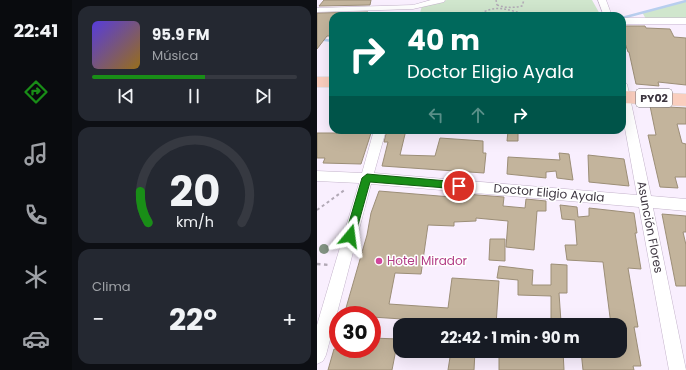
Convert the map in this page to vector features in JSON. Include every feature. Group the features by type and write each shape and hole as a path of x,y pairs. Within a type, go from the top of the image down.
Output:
{"main road":[{"path":"317,82 329,82"},
{"name":"PY02","path":"626,93 686,100"}],"street":[{"path":"317,10 412,12 441,0"},
{"path":"602,0 606,12"},
{"path":"626,21 686,21"},
{"name":"Asunción Flores","path":"626,108 678,370"},
{"path":"317,355 379,134"},
{"name":"Doctor Eligio Ayala","path":"317,176 367,178 686,205"}],"path":[{"path":"496,0 497,5"},
{"path":"497,5 515,8 521,6 524,0"},
{"path":"483,12 497,5"},
{"path":"493,8 512,12"},
{"path":"317,210 351,186"}],"green space":[{"path":"447,0 592,0 599,12 420,12 422,6"},
{"path":"686,1 686,21 647,21 642,12"}],"building":[{"path":"324,0 371,0 370,5 319,6"},
{"path":"317,13 329,13 329,36 327,36 317,49"},
{"path":"626,26 645,26 646,28 670,29 674,37 686,38 686,85 658,82 659,86 636,84 626,46"},
{"path":"650,106 686,108 686,124 677,124 682,143 686,144 686,177 675,177 678,188 660,187 648,135 656,135"},
{"path":"317,133 371,134 361,164 323,163 325,158 317,158"},
{"path":"386,134 405,134 400,155 435,156 440,138 483,141 483,153 486,153 484,173 382,166 388,142 384,142"},
{"path":"508,134 518,134 518,141 507,141"},
{"path":"559,153 569,154 573,180 557,178 556,171 546,172 546,178 507,174 508,157 560,160"},
{"path":"588,155 624,159 629,186 589,182"},
{"path":"379,191 451,197 452,193 504,197 503,206 525,208 526,199 546,201 546,211 537,211 534,250 506,247 508,221 476,218 476,221 454,222 454,226 428,225 421,274 395,273 389,304 448,308 452,278 499,281 496,318 381,318 381,306 347,306 367,235 371,213"},
{"path":"560,205 577,207 578,217 589,216 589,208 634,213 637,233 635,233 641,269 628,268 638,327 634,327 641,366 633,366 634,370 583,370 582,358 627,358 627,318 610,318 603,262 567,260 565,245 577,245 575,220 562,219"},
{"path":"662,214 686,216 686,232 683,232 686,245 686,286 676,286"},
{"path":"490,239 505,239 505,261 489,260"},
{"path":"551,264 567,265 567,293 559,293 561,318 551,318 551,296 518,295 518,280 497,278 499,266 533,270 532,285 551,285"},
{"path":"381,338 393,339 393,358 394,358 392,370 328,370 331,358 381,358"},
{"path":"450,358 475,358 474,370 448,370"},
{"path":"499,358 563,358 564,370 499,370"}],"waterway":[{"path":"626,17 686,1"},
{"path":"317,39 329,40"}],"place":[{"name":"Hotel Mirador","path":"379,261"}],"route":[{"path":"350,236 367,178 459,186"}]}
